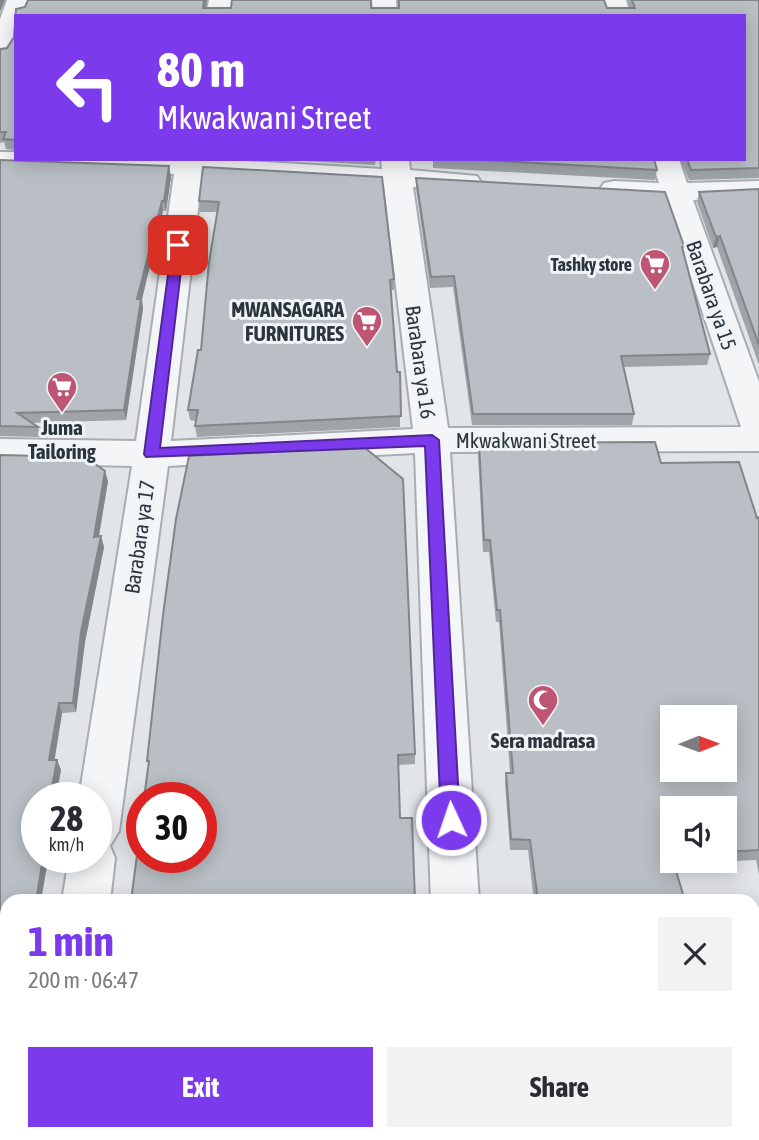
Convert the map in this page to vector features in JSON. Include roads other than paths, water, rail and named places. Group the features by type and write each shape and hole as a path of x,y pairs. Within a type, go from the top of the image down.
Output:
{"street":[{"path":"0,50 19,0"},
{"path":"63,161 396,169 490,183"},
{"name":"Barabara ya 15","path":"667,161 759,430"},
{"name":"Barabara ya 17","path":"103,782 152,454 189,163"},
{"name":"Barabara ya 16","path":"396,169 432,440 455,894"},
{"path":"583,188 676,192 759,189"},
{"name":"Mkwakwani Street","path":"0,451 152,454 432,440 759,439"},
{"path":"87,894 90,873"}],"place":[{"name":"Tashky store","path":"655,291"},
{"name":"MWANSAGARA FURNITURES","path":"367,348"},
{"name":"Juma Tailoring","path":"62,414"},
{"name":"Sera madrasa","path":"543,727"}]}
